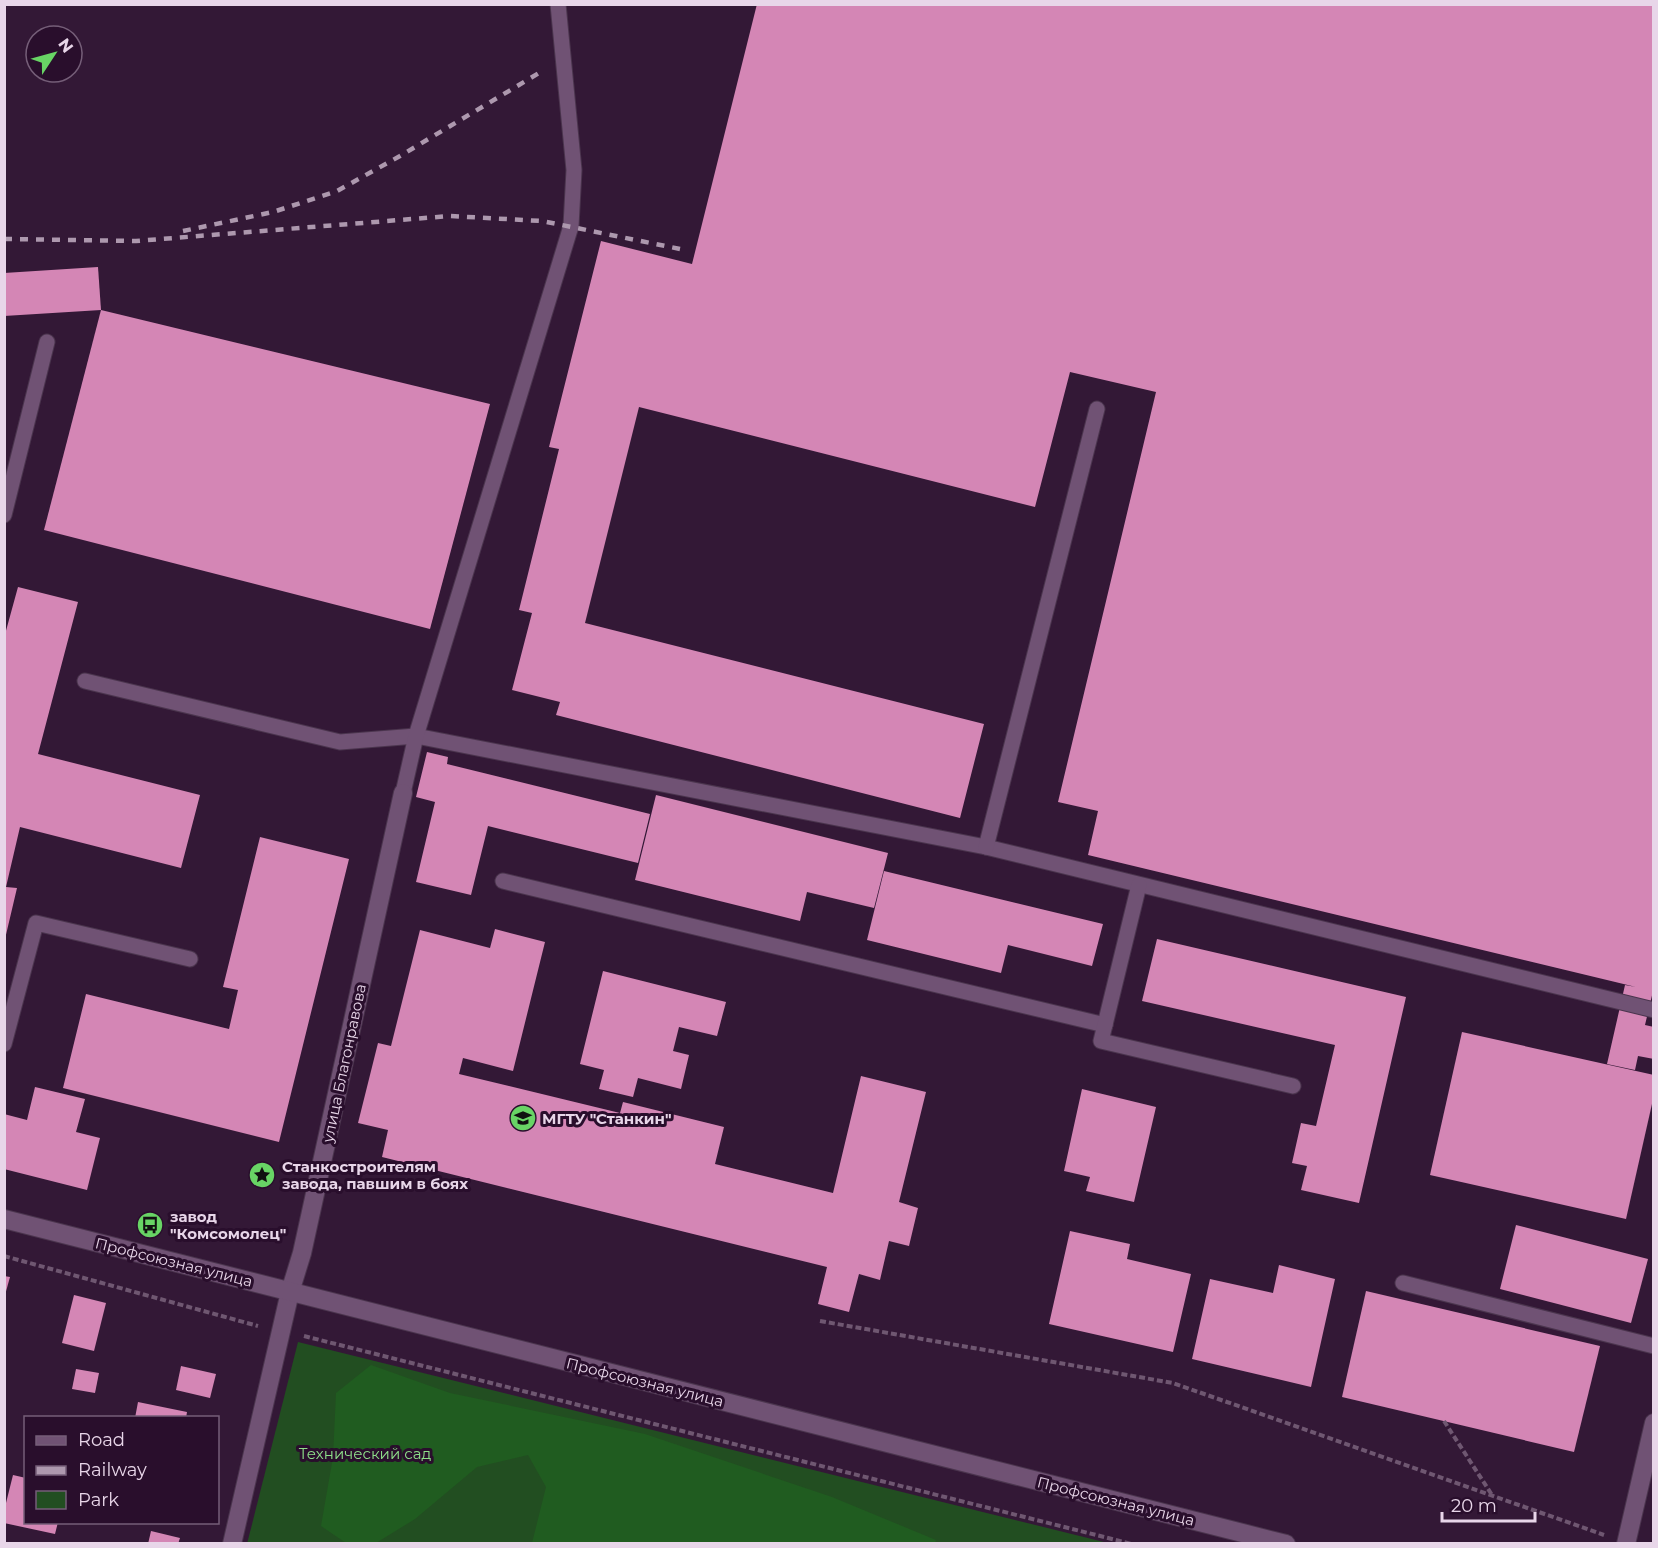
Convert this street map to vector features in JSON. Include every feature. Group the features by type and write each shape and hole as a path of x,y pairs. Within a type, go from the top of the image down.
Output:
{"main road":[{"name":"улица Благонравова","path":"232,1544 290,1292 302,1253 403,793"},
{"name":"Профсоюзная улица","path":"4,1219 1286,1544"},
{"path":"1626,1543 1653,1423"}],"lane":[{"path":"403,793 416,736 571,226 574,170 558,4"},
{"path":"4,515 47,342"},
{"path":"986,848 1097,409"},
{"path":"85,681 340,742 416,736 986,848 1653,1010"},
{"path":"502,881 1105,1025"},
{"path":"1139,885 1101,1041 1293,1086"},
{"path":"4,1044 36,922 190,959"},
{"path":"1403,1283 1653,1346"}],"path":[{"path":"4,1256 282,1332 303,1335 1132,1544"},
{"path":"820,1320 1173,1383 1626,1543"},
{"path":"1444,1422 1492,1496"}],"green space":[{"name":"Технический сад","path":"298,1342 1108,1543 247,1544"},
{"name":"Технический сад","path":"371,1365 450,1393 645,1434 832,1497 936,1540 935,1543 532,1543 546,1487 528,1455 477,1467 415,1519 376,1543 346,1543 321,1526 333,1457 336,1393"}],"building":[{"path":"757,4 1654,4 1654,987 1645,1025 1654,1027 1654,1059 1638,1056 1635,1070 1607,1064 1625,985 1636,987 1088,855 1098,811 1058,802 1156,392 1070,372 1035,507 639,407 585,623 984,724 960,818 556,715 560,702 512,690 532,613 519,610 559,449 549,447 601,241 692,264"},
{"path":"98,267 101,310 4,316 4,273"},
{"path":"101,310 490,404 430,629 44,530"},
{"path":"18,587 78,602 38,754 200,795 181,868 20,827 6,887 17,888 5,939 4,638"},
{"path":"427,752 448,757 447,764 650,814 638,863 488,826 471,895 416,882 435,802 416,797"},
{"path":"656,795 888,853 874,908 807,892 800,921 635,880"},
{"path":"260,837 349,859 279,1142 63,1088 86,994 229,1029 238,990 223,987"},
{"path":"884,871 1103,924 1092,966 1008,945 1001,973 867,940"},
{"name":"МГТУ \"Станкин\"","path":"495,929 545,942 513,1071 463,1058 459,1074 620,1113 623,1102 724,1127 715,1164 833,1193 861,1076 926,1092 899,1202 918,1208 909,1246 889,1241 880,1280 859,1274 849,1312 818,1304 827,1267 382,1157 388,1130 358,1123 378,1043 391,1046 420,930 490,948"},
{"path":"1157,939 1406,997 1359,1203 1301,1190 1307,1166 1292,1163 1301,1123 1316,1126 1335,1045 1142,1001"},
{"path":"603,971 726,1002 717,1036 679,1027 673,1051 689,1055 681,1089 638,1078 633,1097 599,1089 604,1070 580,1064"},
{"path":"1462,1032 1654,1075 1654,1095 1626,1219 1430,1175"},
{"path":"35,1087 85,1099 76,1132 100,1138 87,1190 4,1169 4,1114 27,1120"},
{"path":"1082,1089 1156,1107 1134,1202 1086,1191 1090,1177 1064,1171"},
{"path":"142,1218 159,1222 157,1233 139,1229"},
{"path":"1516,1225 1648,1259 1631,1323 1500,1289"},
{"path":"1070,1231 1130,1244 1127,1259 1191,1274 1173,1352 1049,1324"},
{"path":"1279,1265 1335,1279 1311,1387 1192,1359 1210,1279 1273,1293"},
{"path":"4,1276 10,1277 5,1295 4,1295"},
{"path":"1366,1291 1600,1346 1574,1452 1342,1397"},
{"path":"74,1295 106,1303 94,1351 62,1343"},
{"path":"181,1366 216,1374 210,1398 176,1390"},
{"path":"76,1369 99,1373 95,1393 72,1389"},
{"path":"138,1402 187,1412 186,1416 135,1416"},
{"path":"13,1475 24,1478 24,1524 58,1524 55,1534 4,1523 4,1511"},
{"path":"151,1531 180,1538 178,1544 148,1544"}],"railway":[{"path":"183,231 273,212 337,191 539,73"},
{"path":"4,239 136,241 450,216 542,221 680,249"}],"place":[{"name":"МГТУ \"Станкин\"","path":"523,1118"},
{"name":"Станкостроителям завода, павшим в боях","path":"262,1175"},
{"name":"завод \"Комсомолец\"","path":"150,1225"}]}
